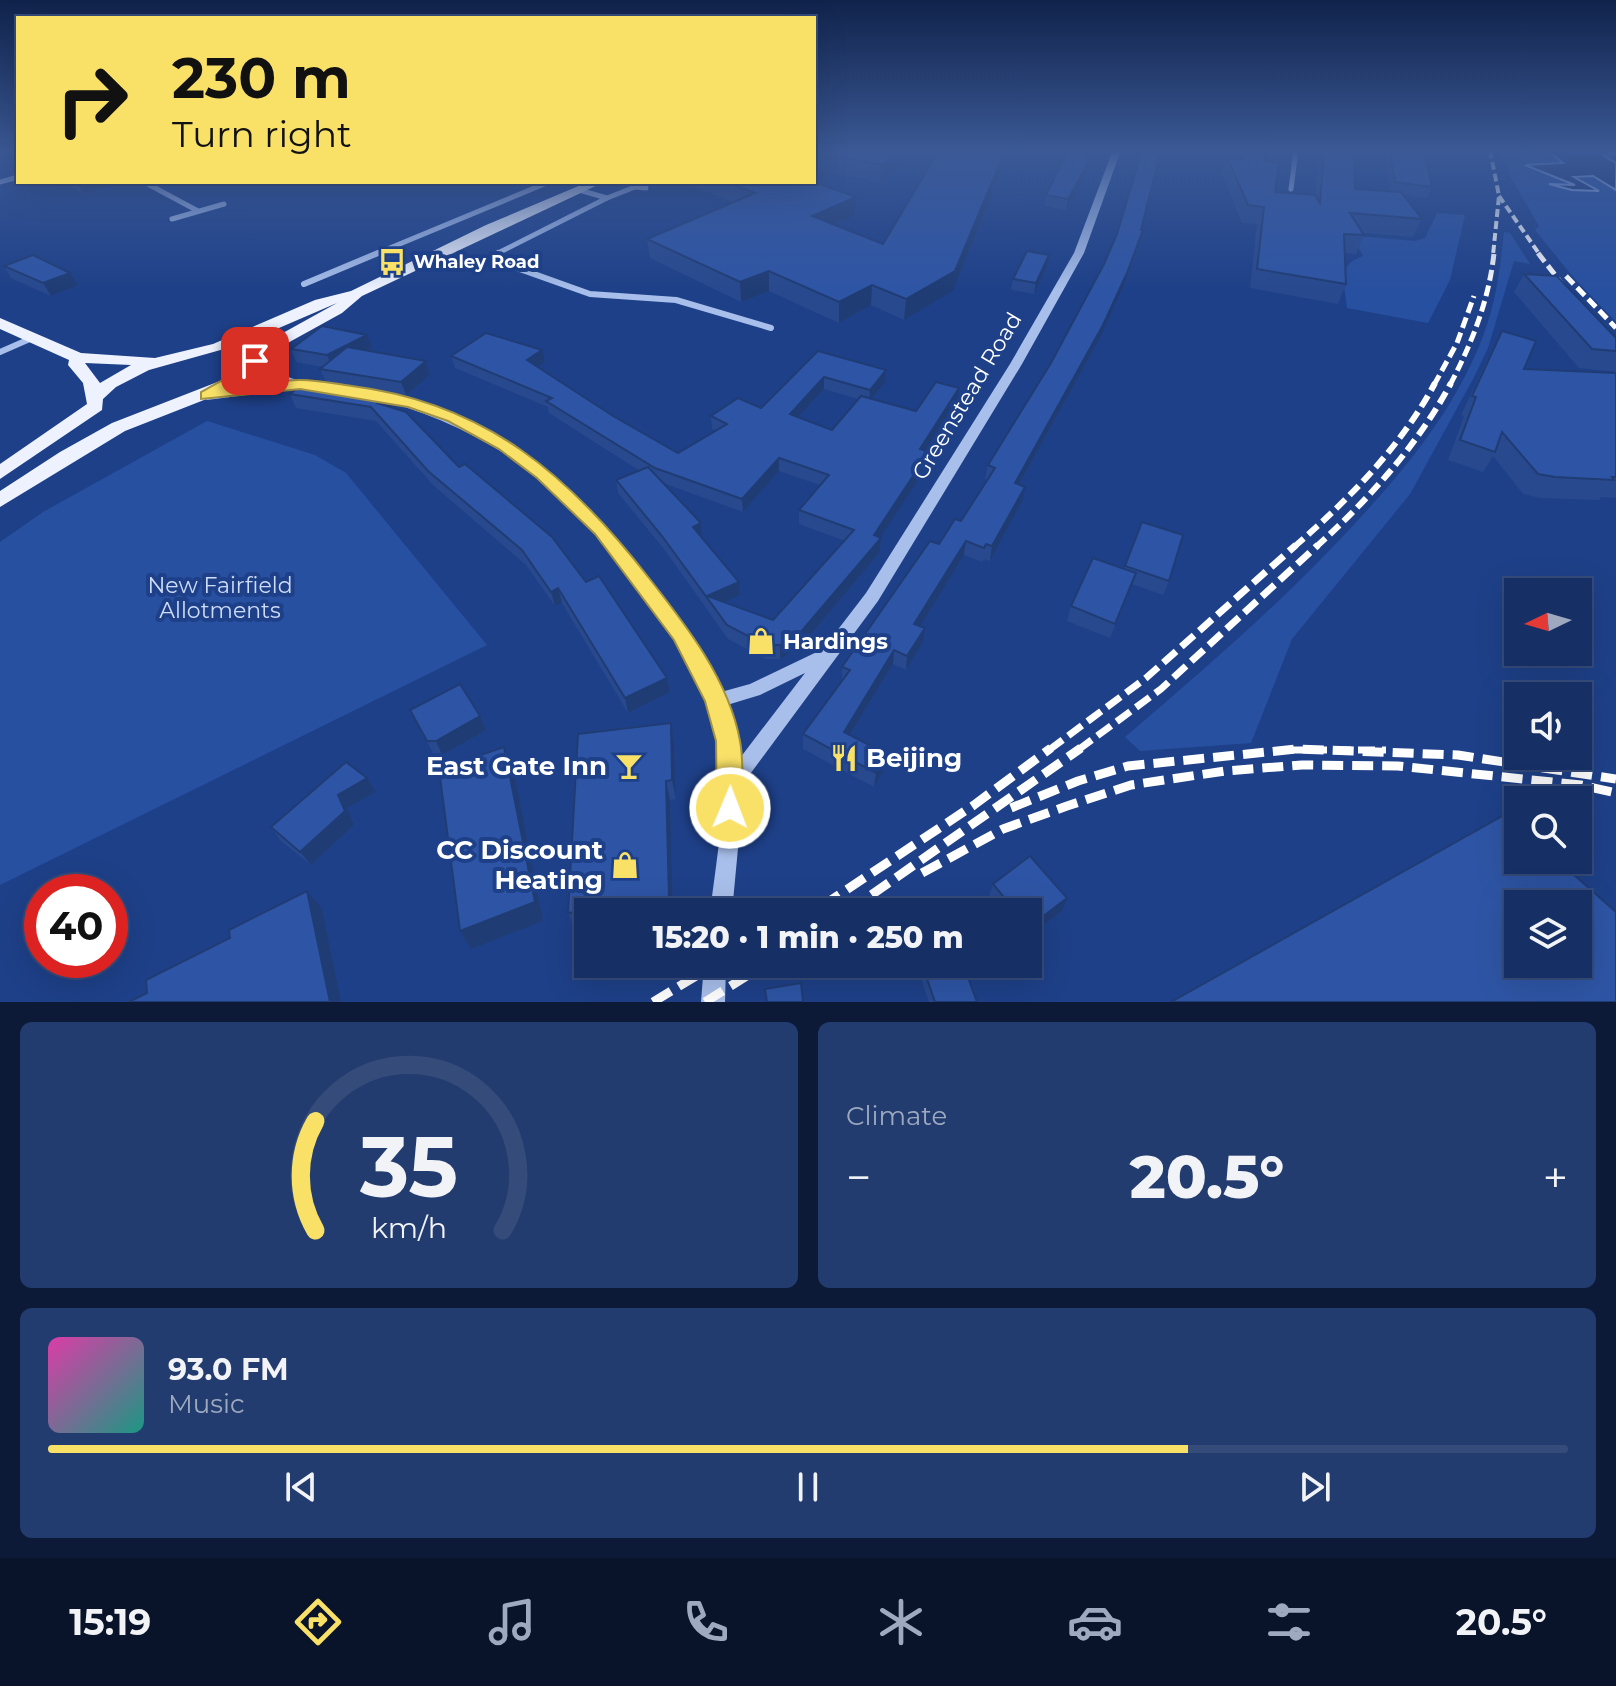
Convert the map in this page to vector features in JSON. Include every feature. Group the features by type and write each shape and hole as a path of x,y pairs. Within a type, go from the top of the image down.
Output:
{"main road":[{"path":"0,473 96,401 117,378 156,362 218,348 328,299 357,293 564,197"},
{"path":"96,401 124,414 158,410 207,396 254,364 269,347 337,310 357,293"},
{"path":"0,323 78,358 156,362"},
{"path":"218,348 241,351 253,357 254,364"},
{"path":"78,358 76,365 91,382 96,401"},
{"path":"0,500 88,443 158,410"}],"street":[{"path":"171,197 198,211"},
{"path":"304,284 514,197"},
{"path":"603,197 607,198"},
{"path":"610,197 489,258 590,294 676,300 771,328"},
{"name":"Greenstead Road","path":"732,783 872,597 1056,295 1083,243 1100,197"},
{"path":"172,219 224,204"},
{"path":"750,332 757,325"},
{"path":"0,352 32,338"},
{"path":"254,364 300,384 328,388"},
{"path":"207,396 300,384"},
{"path":"356,392 413,403 454,418 505,446 543,474 601,529 682,635 716,701 728,741 732,783 722,898"},
{"name":"Greenstead Road","path":"716,701 754,690 831,653"},
{"path":"713,1002 714,978"}],"green space":[{"path":"1522,197 1616,197 1616,322 1574,278 1535,230 1539,226"},
{"path":"1437,213 1465,215 1450,280 1428,323 1347,308 1342,272 1352,261 1363,256 1355,242 1358,236 1415,241 1425,238"},
{"path":"1504,232 1510,233 1530,264 1514,261 1488,348 1410,494 1292,639 1251,743 1140,751 1125,737 1304,576 1378,498 1428,436 1457,392 1490,317"},
{"name":"New Fairfield Allotments","path":"207,421 315,455 346,473 487,645 0,885 0,542 43,512"}],"building":[{"path":"746,197 855,197 812,216 883,244 911,197 986,197 955,271 906,299 872,285 839,302 769,271 740,282 647,239"},
{"path":"1128,197 1149,197 1143,230 1127,273 1103,325 1015,483 1025,487 992,546 986,544 984,548 966,541 914,624 925,628 907,656 894,650 844,732 887,754 876,773 803,734 850,670 842,667 930,541 939,544 955,519 961,521 995,468 988,465 1051,363 1117,234"},
{"path":"1244,197 1316,197 1320,203 1320,197 1405,197 1422,219 1350,213 1364,235 1344,234 1346,284 1257,269 1264,207 1248,205"},
{"path":"1027,251 1049,255 1036,283 1013,279"},
{"path":"33,255 70,273 43,283 4,266"},
{"path":"1524,274 1557,276 1616,338 1616,351 1592,349"},
{"path":"322,326 367,335 327,355 291,349"},
{"path":"1502,331 1536,341 1524,369 1616,373 1614,480 1538,474 1502,432 1495,452 1460,440 1476,397 1472,396"},
{"path":"486,333 542,350 527,360 613,416 678,453 727,424 711,416 738,398 761,408 818,351 886,370 870,390 824,377 790,414 832,430 861,396 916,411 936,382 959,388 920,449 929,452 874,535 881,538 800,633 780,645 765,645 727,625 662,536 616,480 648,467 701,523 693,527 739,582 707,596 773,620 854,530 799,510 829,475 779,458 742,499 655,468 546,401 552,398 451,356"},
{"path":"347,347 426,361 401,382 320,369"},
{"path":"309,379 387,394 377,403 406,412 459,467 465,464 552,537 586,582 599,576 667,678 625,698 558,588 551,592 522,550 428,471 371,407 290,394"},
{"path":"1142,522 1183,535 1169,581 1125,566"},
{"path":"1093,558 1136,573 1115,624 1071,606"},
{"path":"460,684 480,716 436,741 427,741 410,710"},
{"path":"671,723 672,780 666,781 669,898 574,898 574,912 568,913 578,734"},
{"path":"504,747 535,902 460,931 439,769"},
{"path":"346,762 367,778 338,795 345,811 300,852 271,827"},
{"path":"1504,815 1504,874 1573,874 1591,890 1504,890 1504,978 1592,978 1592,891 1616,912 1616,1002 1171,1002"},
{"path":"1030,856 1067,898 1042,917 1042,898 1004,898 993,884"},
{"path":"307,891 330,1002 129,1002 147,993 146,980 230,938 229,930"},
{"path":"927,978 968,978 977,1002 935,1002"},
{"path":"801,983 803,1002 767,1002 765,989"}],"railway":[{"path":"1493,255 1499,197"},
{"path":"1500,197 1540,255"},
{"path":"1451,384 1478,321 1494,253"},
{"path":"1538,253 1569,293"},
{"path":"1566,276 1616,328"},
{"path":"1434,385 1457,343 1474,296"},
{"path":"1294,547 1334,511 1390,451 1435,383"},
{"path":"1316,547 1391,471 1451,384"},
{"path":"1049,750 1146,678 1296,545"},
{"path":"1078,750 1161,689 1318,545"},
{"path":"834,898 974,805 1051,748"},
{"path":"867,898 1081,748"},
{"path":"1011,808 1078,781 1128,766 1287,750"},
{"path":"1287,750 1324,750"},
{"path":"1287,750 1324,750"},
{"path":"1324,750 1386,750"},
{"path":"1324,750 1458,755 1616,779"},
{"path":"922,873 1003,829 1067,806 1131,785 1225,771 1302,765 1398,766 1581,785 1616,793"},
{"path":"653,1002 693,978"},
{"path":"705,1002 744,978"}],"place":[{"name":"Whaley Road","path":"392,262"},
{"name":"Hardings","path":"761,641"},
{"name":"Beijing","path":"844,758"},
{"name":"East Gate Inn","path":"629,766"},
{"name":"CC Discount Heating","path":"625,865"}],"route":[{"path":"255,361 254,367 245,374 207,396 300,384 371,393 413,403 454,418 505,446 543,474 580,508 601,529 682,635 716,701 728,741 732,783 730,808"}]}
